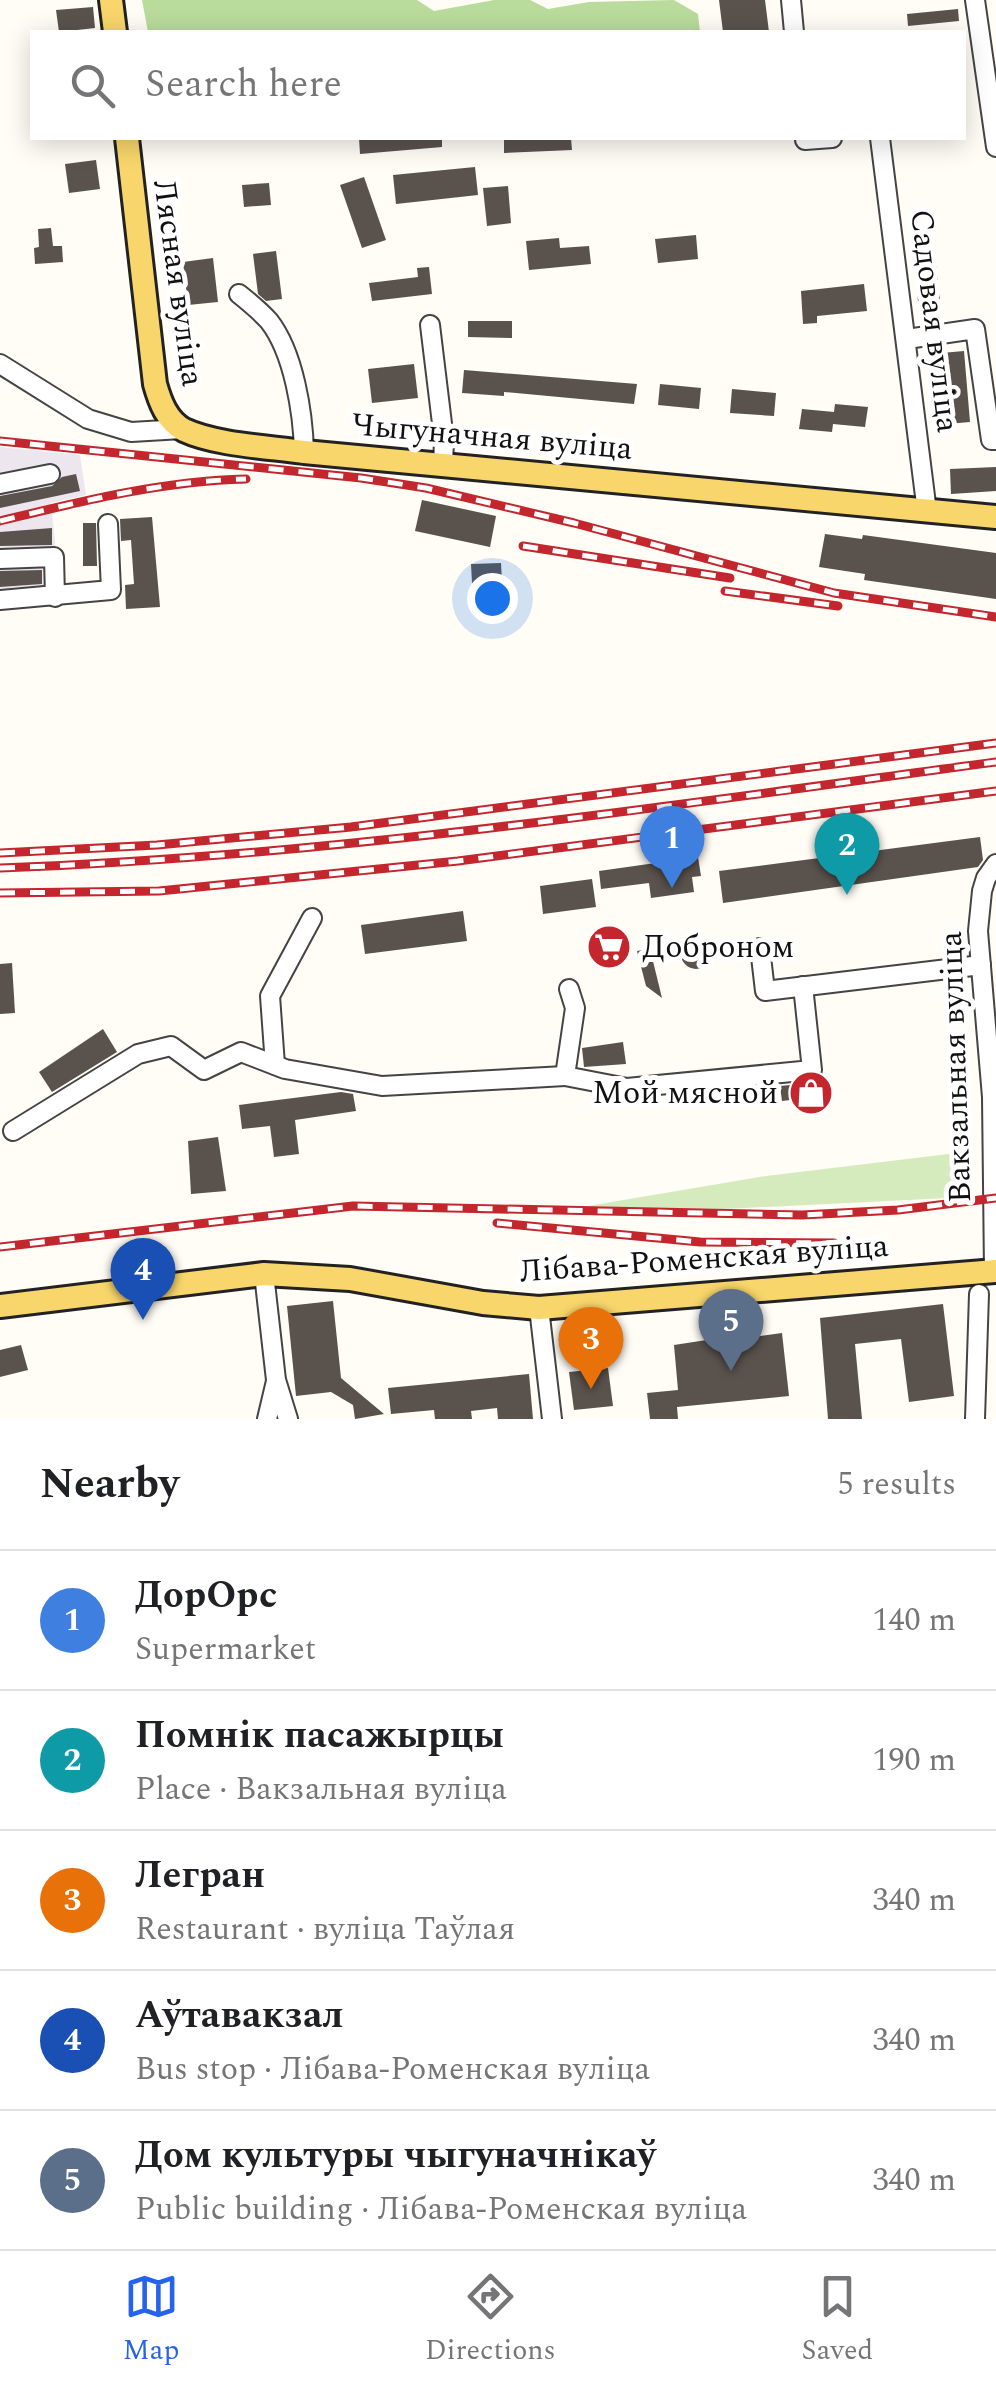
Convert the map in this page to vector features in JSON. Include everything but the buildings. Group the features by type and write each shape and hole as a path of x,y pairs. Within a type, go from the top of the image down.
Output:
{"main road":[{"path":"111,0 115,30"},
{"name":"Лясная вуліца","path":"127,140 154,384 163,410 182,430"},
{"name":"Чыгуначная вуліца","path":"182,430 304,452 996,518"},
{"name":"Лібава-Роменская вуліца","path":"0,1306 264,1274 350,1278 483,1303 540,1308 996,1274"}],"street":[{"path":"790,0 794,30"},
{"path":"975,0 996,148"},
{"name":"Садовая вуліца","path":"880,140 928,512"},
{"path":"239,294 268,321 279,338 304,417 304,452"},
{"path":"430,325 444,440 442,465"},
{"path":"906,339 974,329 991,440 996,440"},
{"name":"Чыгуначная вуліца","path":"0,364 88,419 131,432 182,430"},
{"path":"0,484 50,474"},
{"path":"0,600 111,590 108,524"},
{"path":"0,560 54,556 55,596"},
{"name":"Вакзальная вуліца","path":"996,864 982,891 978,931 993,1069 996,1274"},
{"path":"275,1064 270,996 312,918"},
{"path":"760,948 765,991 980,964"},
{"path":"14,1131 138,1054 171,1046 204,1070 241,1052 275,1064 382,1086 565,1076 627,1088 812,1070 803,986"},
{"path":"565,1076 576,1008 569,990"},
{"path":"264,1274 276,1380 288,1419"},
{"path":"974,1419 979,1294"},
{"path":"540,1308 552,1419"},
{"path":"267,1419 276,1380"}],"shaded area":[{"path":"0,447 80,455 86,495 51,503 60,589 0,592"}],"green space":[{"path":"142,0 417,0 434,11 494,0 530,0 548,9 589,2 674,0 698,14 700,30 148,30"},
{"path":"965,1152 968,1197 724,1209 582,1207 766,1176"}],"railway":[{"path":"0,441 426,488 834,593 996,617"},
{"path":"0,521 153,488 246,479"},
{"path":"523,546 730,578"},
{"path":"725,591 838,606"},
{"path":"0,853 157,845 351,827 996,743"},
{"path":"0,868 375,841 996,762"},
{"path":"0,893 159,891 458,861 996,791"},
{"path":"0,1247 353,1206 802,1215 898,1210 996,1198"},
{"path":"497,1223 700,1242 834,1243"}],"place":[{"name":"ДорОрс","path":"672,888"},
{"name":"Помнік пасажырцы","path":"847,895"},
{"name":"Доброном","path":"609,947"},
{"name":"Мой мясной","path":"811,1093"},
{"name":"Аўтавакзал","path":"143,1320"},
{"name":"Дом культуры чыгуначнікаў","path":"731,1371"},
{"name":"Легран","path":"591,1389"}]}
